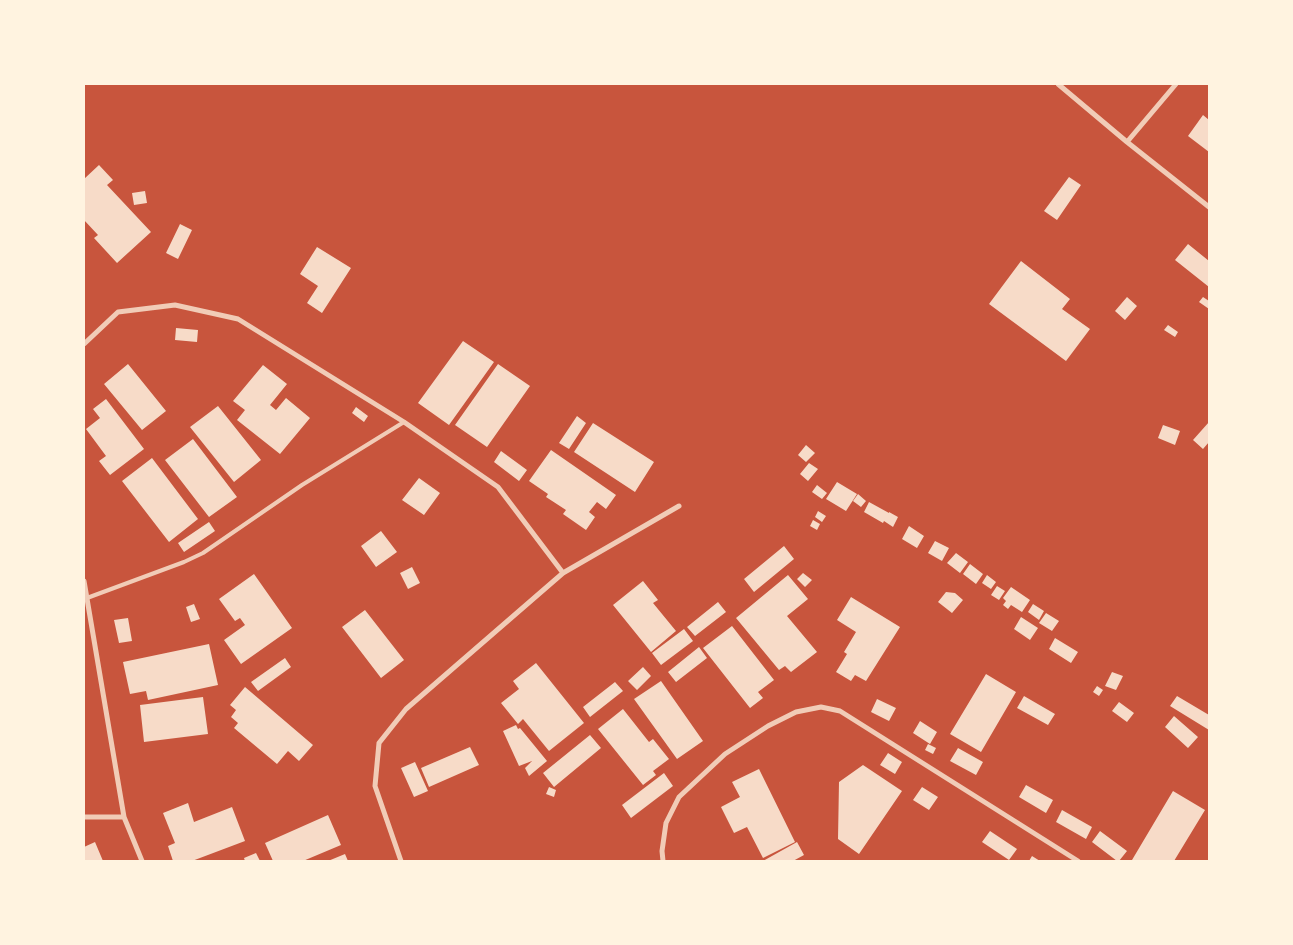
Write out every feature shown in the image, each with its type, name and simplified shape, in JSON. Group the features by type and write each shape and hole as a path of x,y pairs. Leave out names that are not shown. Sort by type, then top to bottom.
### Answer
{"street":[{"path":"1058,84 1209,207"},
{"path":"1127,142 1176,84"},
{"path":"84,344 118,312 175,305 238,319 404,422 498,487 563,573"},
{"path":"401,861 375,786 379,743 406,709 563,573 679,506"},
{"path":"84,581 124,817 142,861"},
{"path":"663,861 662,851 666,823 679,797 725,754 768,726 796,712 820,707 840,711 1078,861"},
{"path":"84,817 124,817"}],"lane":[{"path":"86,598 184,562 203,553 302,485 404,422"}],"building":[{"path":"1203,115 1209,120 1209,152 1188,136"},
{"path":"99,165 113,180 107,185 151,232 117,263 94,238 98,235 84,220 84,179"},
{"path":"1069,177 1081,185 1057,220 1044,211"},
{"path":"145,191 147,203 134,205 132,193"},
{"path":"180,224 192,230 178,259 166,253"},
{"path":"1188,244 1209,261 1209,287 1175,260"},
{"path":"317,247 351,268 322,313 307,303 318,286 300,274"},
{"path":"1021,261 1070,299 1062,309 1090,329 1066,361 989,304"},
{"path":"1127,297 1137,306 1125,320 1115,311"},
{"path":"1203,297 1209,301 1209,309 1199,302"},
{"path":"1168,325 1178,332 1175,337 1164,330"},
{"path":"176,328 198,330 197,342 175,340"},
{"path":"463,341 494,362 449,425 418,403"},
{"path":"128,364 166,411 142,430 104,384"},
{"path":"498,364 530,386 487,447 455,425"},
{"path":"263,365 287,384 270,405 276,410 286,398 310,418 280,454 237,420 245,410 233,401"},
{"path":"106,399 144,449 110,475 99,461 106,456 86,429 100,418 93,409"},
{"path":"218,406 261,460 234,482 190,427"},
{"path":"356,407 368,416 364,422 352,413"},
{"path":"577,416 586,423 569,449 559,443"},
{"path":"1209,422 1209,442 1203,449 1193,440"},
{"path":"593,423 654,462 635,492 574,452"},
{"path":"1163,425 1180,431 1175,445 1158,438"},
{"path":"193,439 237,497 209,517 165,460"},
{"path":"806,445 815,453 806,462 798,455"},
{"path":"551,450 616,495 606,509 597,502 589,512 595,517 586,530 563,514 566,510 546,497 548,494 529,481"},
{"path":"501,451 527,470 519,481 494,462"},
{"path":"152,458 198,519 169,542 122,481"},
{"path":"809,463 818,469 808,481 800,474"},
{"path":"419,478 440,493 424,515 402,500"},
{"path":"837,482 857,494 846,511 826,499"},
{"path":"817,485 827,493 822,499 812,492"},
{"path":"858,494 866,501 861,507 853,501"},
{"path":"869,502 898,517 893,527 864,512"},
{"path":"818,511 826,516 822,522 815,517"},
{"path":"813,520 820,524 817,530 810,526"},
{"path":"209,522 215,531 184,552 178,543"},
{"path":"909,526 924,536 917,548 902,539"},
{"path":"381,531 397,552 376,567 361,546"},
{"path":"935,541 949,548 942,561 928,553"},
{"path":"784,546 794,559 754,592 744,579"},
{"path":"956,553 968,562 960,573 947,563"},
{"path":"970,564 983,574 976,584 963,574"},
{"path":"412,567 420,583 408,589 400,573"},
{"path":"803,573 812,580 805,587 797,579"},
{"path":"254,574 292,628 241,664 224,640 245,625 240,618 235,621 219,599"},
{"path":"788,575 808,599 787,616 817,652 791,672 785,666 779,670 736,618"},
{"path":"987,575 996,582 991,589 982,583"},
{"path":"643,581 658,600 653,603 676,631 651,652 613,605"},
{"path":"997,586 1005,591 999,600 991,595"},
{"path":"1011,587 1030,600 1022,612 1011,605 1008,609 1003,605 1006,601 1003,598"},
{"path":"946,592 955,593 963,600 952,613 938,602"},
{"path":"851,597 900,627 866,681 855,675 851,681 836,672 847,654 844,652 856,632 837,620"},
{"path":"718,602 726,612 695,636 687,627"},
{"path":"194,604 200,619 191,622 186,607"},
{"path":"1033,604 1044,611 1039,620 1028,612"},
{"path":"365,610 404,660 381,678 342,627"},
{"path":"1046,613 1059,621 1052,631 1039,623"},
{"path":"1021,617 1038,628 1030,640 1014,629"},
{"path":"128,618 132,641 119,643 114,620"},
{"path":"732,626 774,680 758,692 763,698 750,708 703,648"},
{"path":"684,629 693,641 661,665 652,653"},
{"path":"1055,638 1078,652 1071,663 1049,649"},
{"path":"209,644 218,685 148,700 146,691 130,694 123,662"},
{"path":"699,647 707,658 676,682 668,672"},
{"path":"285,658 291,667 258,691 251,682"},
{"path":"536,663 584,723 549,751 523,719 518,724 501,703 519,689 513,681"},
{"path":"643,667 651,676 637,690 628,681"},
{"path":"1112,672 1123,676 1116,690 1105,686"},
{"path":"986,674 1016,692 981,752 950,734"},
{"path":"661,681 703,741 677,759 634,699"},
{"path":"615,682 623,691 590,717 583,707"},
{"path":"1097,686 1103,690 1099,696 1093,692"},
{"path":"245,687 313,745 299,761 288,751 277,764 234,728 238,723 231,717 236,710 230,705"},
{"path":"1024,696 1055,714 1048,725 1017,708"},
{"path":"1177,696 1209,715 1209,730 1170,706"},
{"path":"203,697 208,734 144,742 140,705"},
{"path":"877,699 896,708 889,721 871,712"},
{"path":"1119,702 1134,713 1127,722 1112,711"},
{"path":"623,709 649,742 653,739 669,759 653,771 656,775 643,785 598,729"},
{"path":"1174,716 1198,737 1188,748 1165,727"},
{"path":"920,721 937,732 930,744 913,733"},
{"path":"516,725 547,761 529,776 525,768 532,761 519,766 503,731"},
{"path":"590,735 601,748 554,787 543,773"},
{"path":"928,744 936,748 933,754 925,750"},
{"path":"470,747 479,765 429,787 421,768"},
{"path":"958,748 983,762 976,775 950,761"},
{"path":"888,753 902,762 895,774 880,765"},
{"path":"415,762 428,791 414,797 401,768"},
{"path":"863,765 902,791 859,854 838,839 839,782"},
{"path":"759,769 795,842 763,858 747,827 734,833 721,807 740,797 732,782"},
{"path":"664,773 673,786 631,818 622,805"},
{"path":"1026,785 1053,800 1046,813 1019,797"},
{"path":"549,787 556,790 554,797 546,794"},
{"path":"922,787 938,797 929,810 913,800"},
{"path":"1173,791 1205,810 1174,861 1132,860"},
{"path":"188,803 194,822 232,807 245,841 192,861 173,861 168,846 175,843 163,813"},
{"path":"1062,810 1092,827 1086,839 1056,822"},
{"path":"328,815 341,845 303,861 273,861 265,843"},
{"path":"990,831 1017,849 1009,860 982,842"},
{"path":"1100,831 1127,851 1119,861 1092,842"},
{"path":"95,842 103,861 84,861 84,847"},
{"path":"797,842 804,855 793,861 763,861"},
{"path":"256,853 260,861 245,861 244,858"},
{"path":"345,854 348,861 328,861"},
{"path":"1032,856 1040,861 1029,861"}]}
